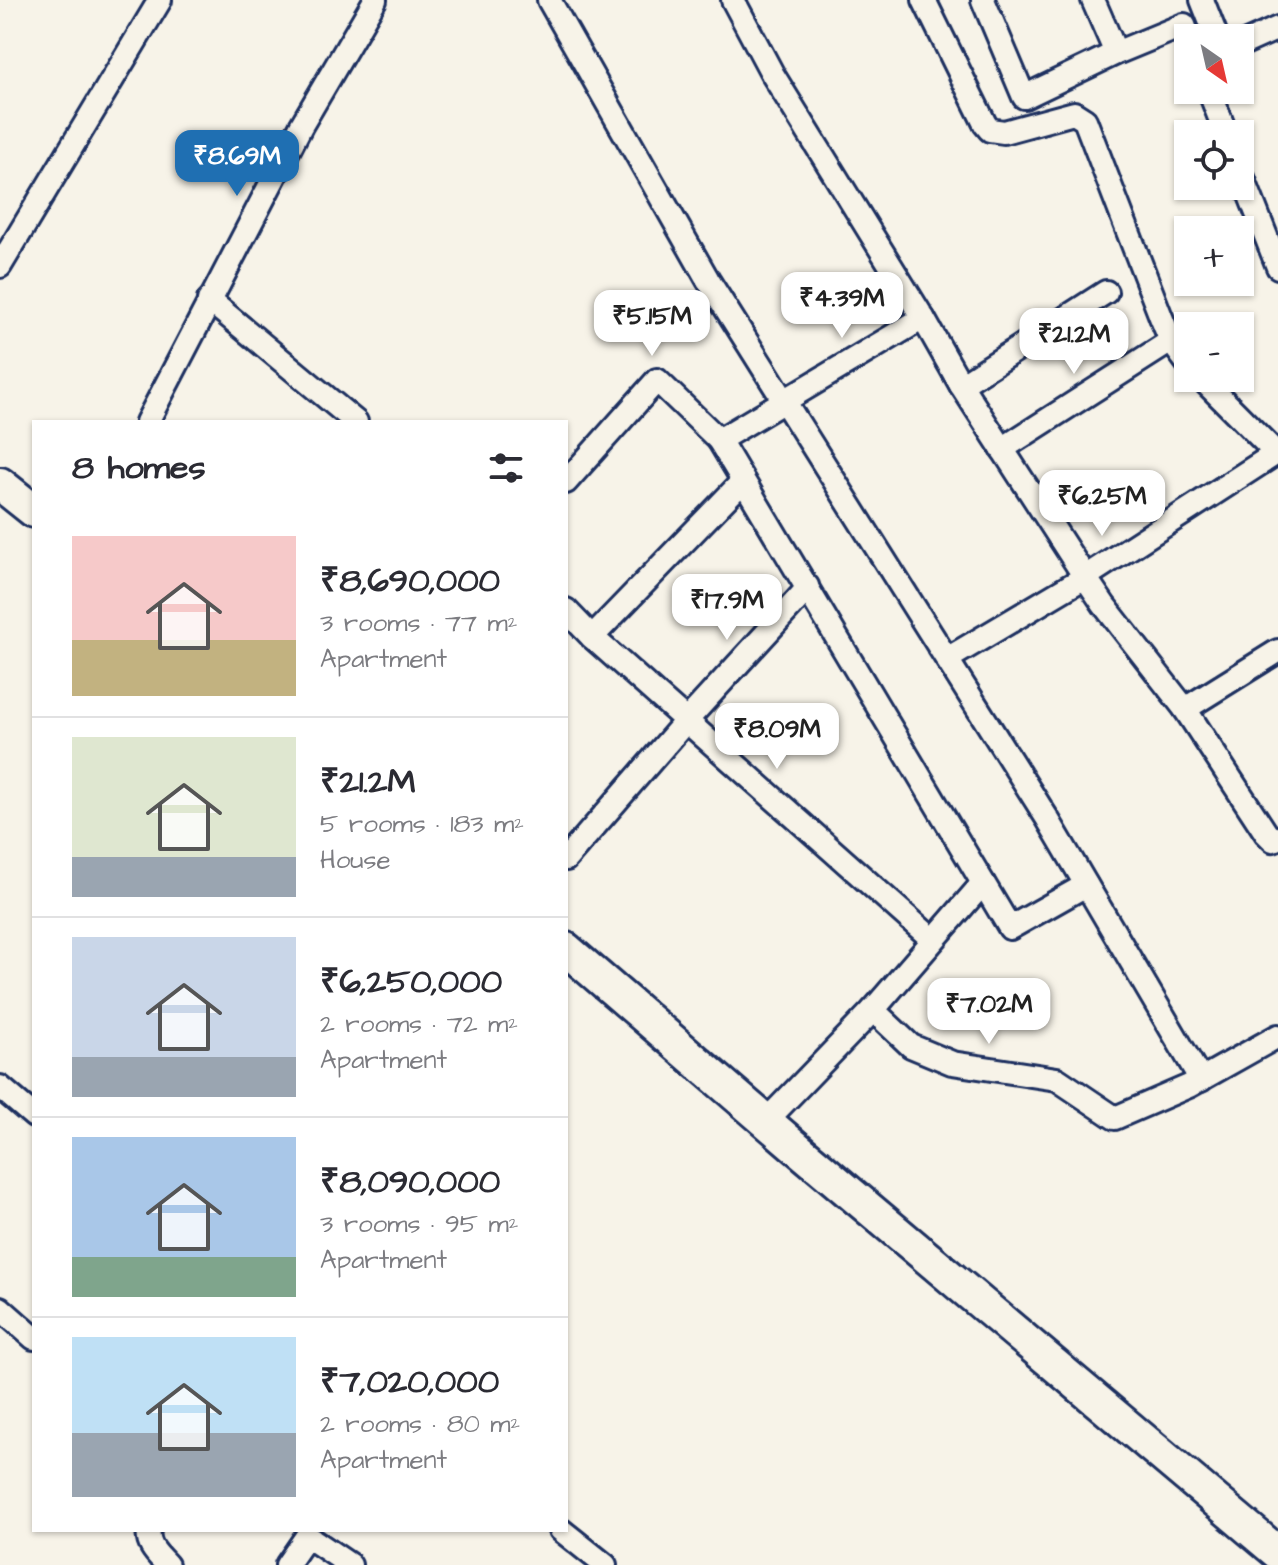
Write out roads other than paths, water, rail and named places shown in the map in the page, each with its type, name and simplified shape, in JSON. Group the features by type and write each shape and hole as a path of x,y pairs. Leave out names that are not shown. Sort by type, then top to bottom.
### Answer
{"street":[{"path":"0,266 160,0"},
{"path":"148,420 301,126 375,0"},
{"path":"549,0 708,280 947,659 1201,1080"},
{"path":"733,0 773,75 1002,449 1104,605 1185,709 1276,842"},
{"path":"924,0 990,130 1004,132 1074,113 1085,120 1174,345"},
{"path":"983,0 1024,97 1174,29"},
{"path":"1093,0 1116,53"},
{"path":"1202,0 1211,24"},
{"path":"1254,39 1278,28"},
{"path":"1252,200 1278,267"},
{"path":"961,385 1106,292"},
{"path":"209,300 354,420"},
{"path":"719,440 923,318"},
{"path":"1002,449 1171,341"},
{"path":"568,480 657,380 719,440 1010,928 1086,885"},
{"path":"947,659 1085,577 1277,452 1215,392"},
{"path":"592,637 743,481"},
{"path":"0,484 32,509"},
{"path":"568,857 807,586"},
{"path":"568,612 592,637 932,939"},
{"path":"1185,709 1278,651"},
{"path":"766,1121 873,1010 983,883"},
{"path":"568,951 1278,1553"},
{"path":"873,1010 911,1046 952,1063 1057,1079 1115,1118 1201,1080 1278,1036"},
{"path":"0,1087 32,1114"},
{"path":"0,1308 32,1336"},
{"path":"148,1532 147,1537 152,1547 167,1565"},
{"path":"564,1532 605,1565"},
{"path":"287,1565 310,1533 350,1565"}]}
